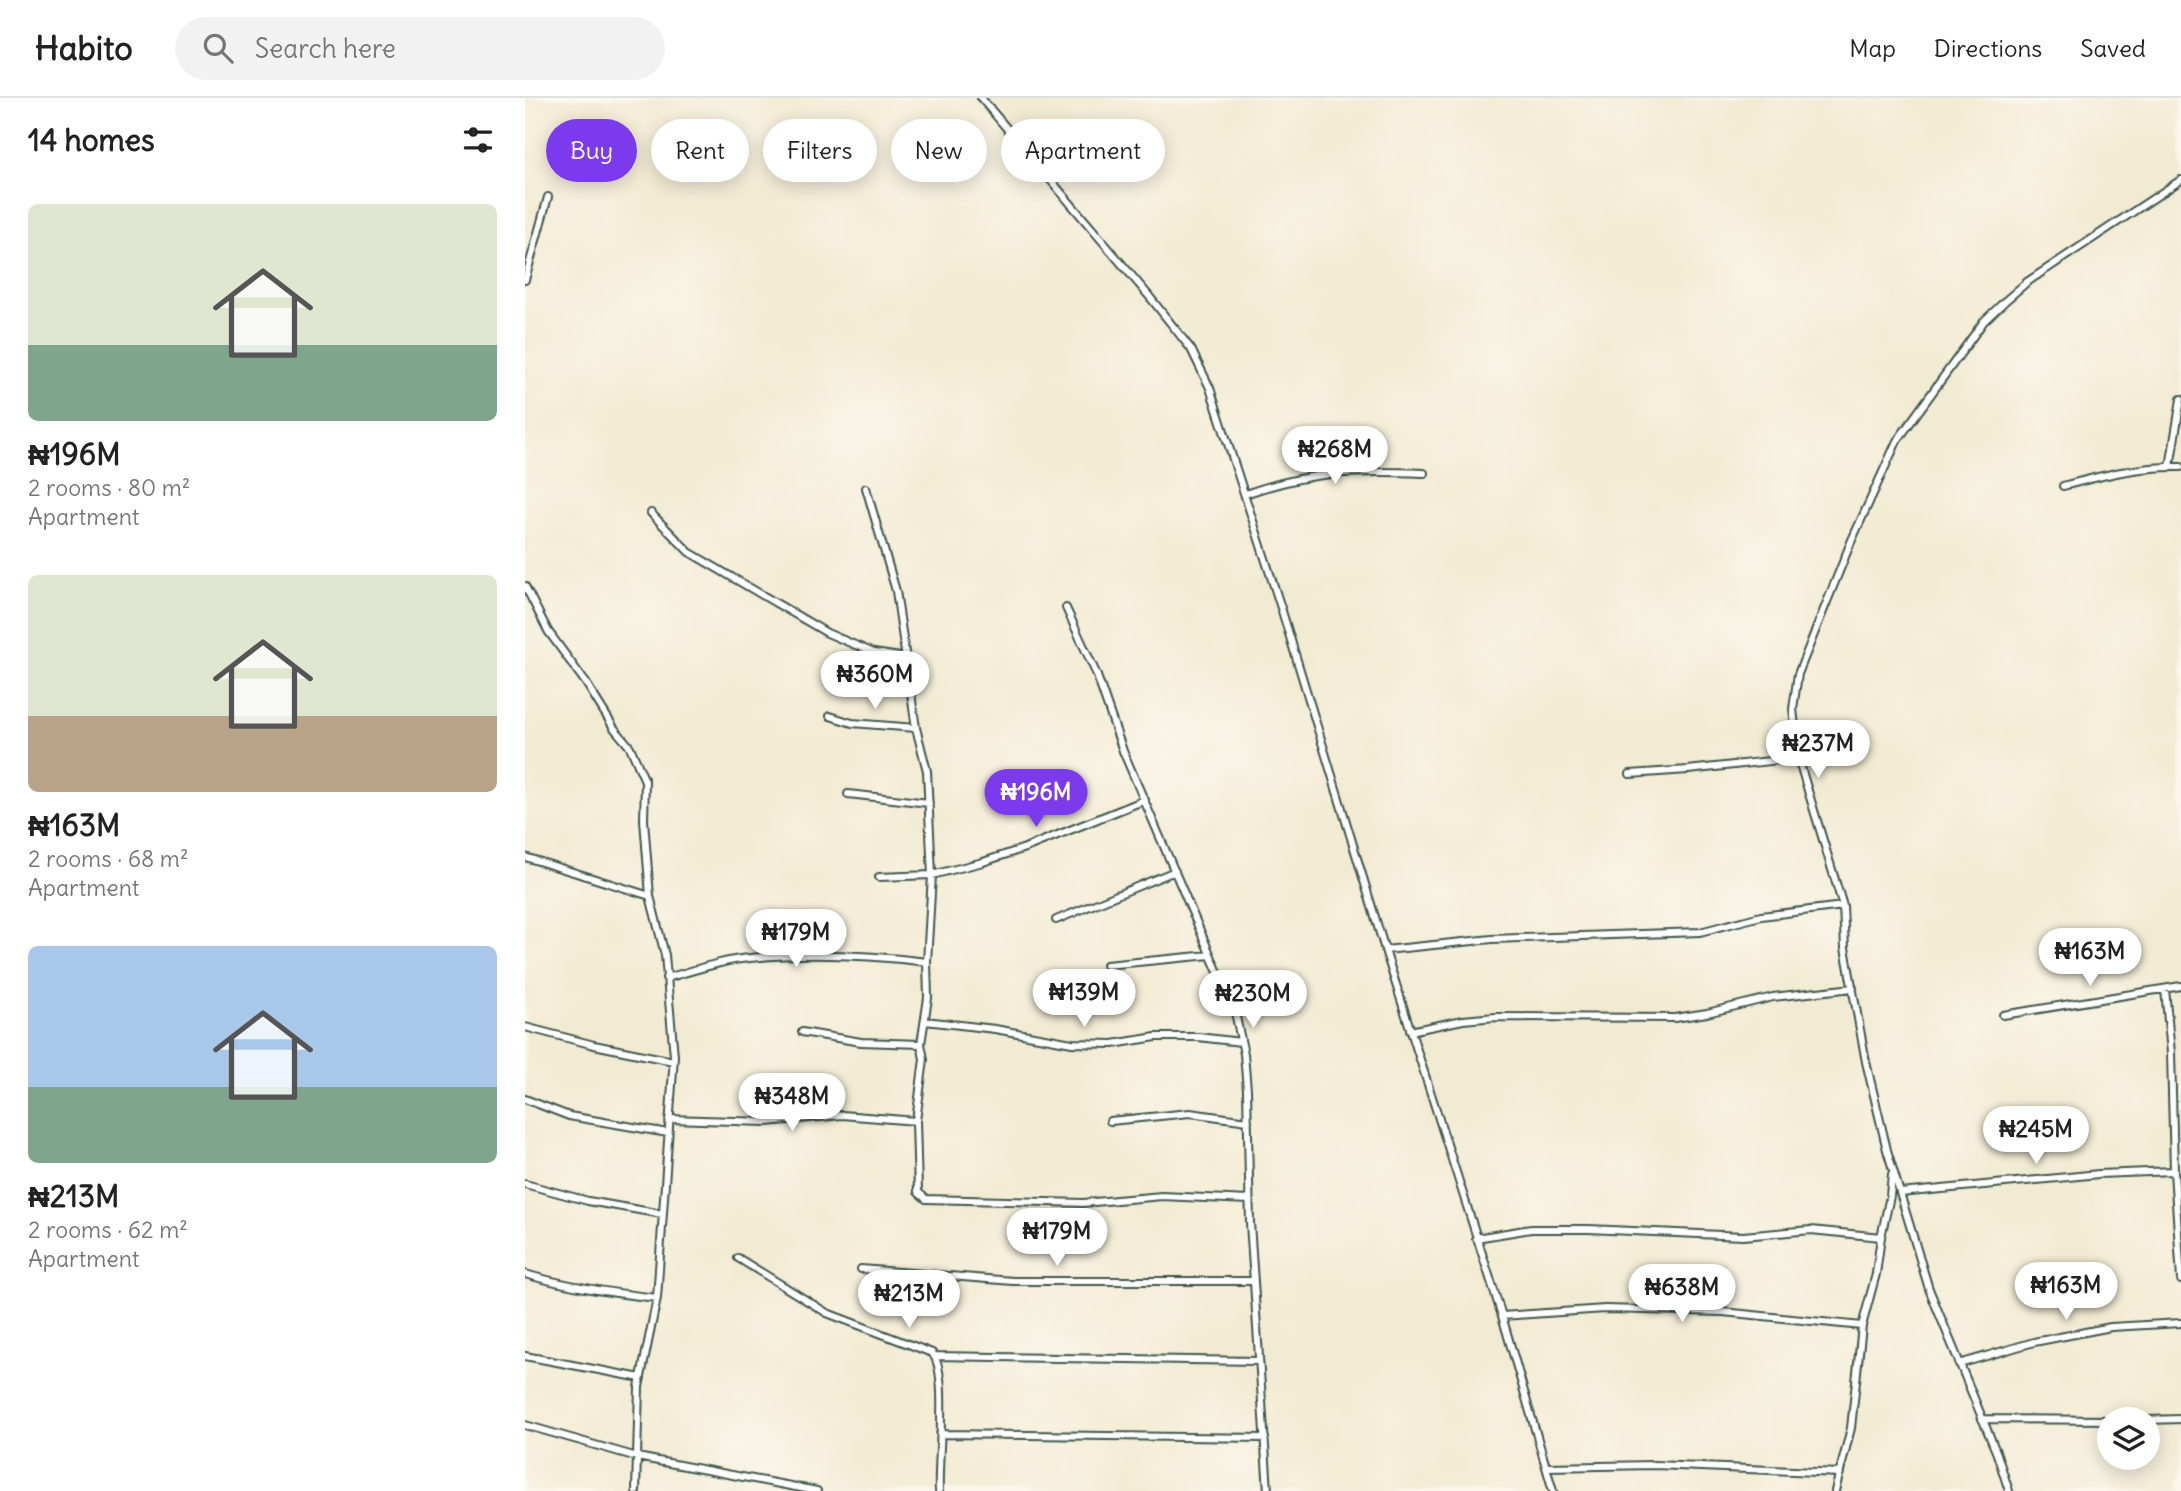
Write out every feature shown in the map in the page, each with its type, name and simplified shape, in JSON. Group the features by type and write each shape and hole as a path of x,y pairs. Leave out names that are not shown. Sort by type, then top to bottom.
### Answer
{"street":[{"path":"981,98 1191,349 1210,388 1282,611 1410,1031 1502,1316 1553,1491"},
{"path":"2009,1491 1997,1454 1929,1289 1892,1169 1866,1062 1845,947 1843,906 1799,761 1793,709 1798,674 1851,542 1897,441 1984,321 2027,282 2181,180"},
{"path":"525,280 548,197"},
{"path":"2170,467 2181,398"},
{"path":"2063,486 2121,471 2181,467"},
{"path":"1245,494 1277,483 1327,473 1424,473"},
{"path":"866,488 896,591 916,728 927,771 932,875 927,962 928,998 921,1044 924,1059 916,1121 918,1192 926,1199 1083,1203 1162,1196 1249,1200"},
{"path":"651,513 689,552 827,633 874,653 906,658"},
{"path":"525,586 548,631 630,747 645,781 644,820 650,896 665,955 673,1061 657,1298 641,1377 636,1491"},
{"path":"1066,608 1096,673 1123,751 1235,1012 1247,1090 1249,1200 1268,1491"},
{"path":"830,716 852,723 916,728"},
{"path":"1630,774 1779,760 1799,761"},
{"path":"848,794 929,803"},
{"path":"879,877 932,875 983,862 1145,800"},
{"path":"525,857 650,896"},
{"path":"1056,920 1175,871"},
{"path":"1385,950 1492,939 1700,932 1761,916 1843,906"},
{"path":"666,978 747,958 816,954 927,962"},
{"path":"1106,965 1210,955"},
{"path":"2003,1015 2181,986"},
{"path":"1410,1031 1463,1020 1496,1017 1675,1018 1773,997 1853,988"},
{"path":"2165,989 2171,1053 2174,1171 2181,1280"},
{"path":"925,1021 995,1029 1072,1043 1113,1044 1156,1037 1241,1042"},
{"path":"525,1027 673,1061"},
{"path":"803,1032 861,1041 921,1044"},
{"path":"2171,1053 2181,1052"},
{"path":"525,1100 569,1116 668,1133"},
{"path":"1110,1121 1190,1113 1248,1121"},
{"path":"669,1119 767,1122 842,1115 916,1121"},
{"path":"1835,1491 1851,1428 1862,1326 1876,1275 1892,1169"},
{"path":"1900,1193 2073,1176 2174,1171"},
{"path":"525,1184 589,1201 662,1214"},
{"path":"1476,1238 1544,1229 1600,1229 1744,1237 1811,1230 1881,1237"},
{"path":"738,1258 827,1313 934,1356 1259,1361"},
{"path":"861,1269 1013,1281 1254,1281"},
{"path":"525,1275 608,1293 657,1298"},
{"path":"1502,1316 1605,1309 1723,1312 1862,1326"},
{"path":"1959,1364 2034,1342 2111,1327 2181,1323"},
{"path":"525,1356 641,1377"},
{"path":"934,1356 940,1370 939,1491"},
{"path":"1982,1419 2097,1420"},
{"path":"2160,1420 2181,1419"},
{"path":"525,1425 637,1457 817,1491"},
{"path":"940,1434 1265,1438"},
{"path":"1546,1467 1655,1465 1839,1473"}]}
